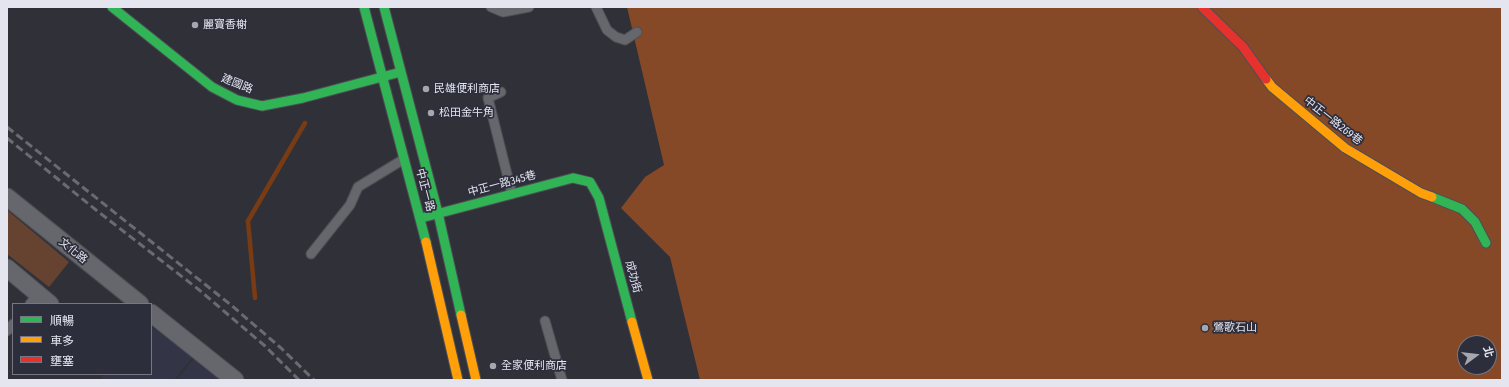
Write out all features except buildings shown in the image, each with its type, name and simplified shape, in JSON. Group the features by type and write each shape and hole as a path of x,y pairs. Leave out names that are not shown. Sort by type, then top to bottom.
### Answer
{"street":[{"name":"建國路","path":"112,7 212,87 237,100 262,106 303,98 401,72"},
{"name":"中正一路","path":"364,7 420,218 458,380"},
{"name":"中正一路","path":"384,7 438,213 476,380"},
{"name":"中正一路269巷","path":"1202,7 1243,47 1272,87 1345,148 1420,192 1462,209 1475,222 1486,243"},
{"name":"中正一路345巷","path":"420,218 573,178 590,182"},
{"name":"成功街","path":"590,182 599,198 648,380"},
{"name":"文化路","path":"7,197 139,303"},
{"path":"7,268 39,301"},
{"path":"152,314 234,380"}],"lane":[{"path":"491,7 503,12 529,7"},
{"path":"596,7 607,30 616,37 625,40 637,32"},
{"path":"500,92 488,98 512,194"},
{"path":"311,254 350,205 358,187 404,159"},
{"path":"545,321 562,380"}],"shaded area":[{"path":"627,7 1502,7 1502,380 700,380 670,257 621,208 645,177 664,165"},
{"path":"7,210 69,262 49,287 7,254"},
{"path":"152,328 195,354 174,380 99,380 103,375 152,375"},
{"path":"197,355 225,380 177,380"}],"waterway":[{"path":"255,298 248,221 305,123"}],"railway":[{"path":"7,127 231,305 281,348 314,380"},
{"path":"7,138 96,210 198,289 265,346 299,380"}],"traffic: fast":[{"path":"112,7 212,87 237,100 262,106 303,98 397,73"},
{"path":"364,7 426,242"},
{"path":"384,7 438,213 461,315"},
{"path":"425,217 573,178 590,182 599,198 632,322"},
{"path":"1432,197 1462,209 1475,222 1486,243"}],"traffic: slow":[{"path":"1266,79 1272,87 1345,148 1421,193 1432,197"},
{"path":"426,242 458,380"},
{"path":"461,315 476,380"},
{"path":"632,322 648,380"}],"traffic: jam":[{"path":"1202,7 1243,47 1266,79"}],"place":[{"name":"麗寶香榭","path":"195,25"},
{"name":"民雄便利商店","path":"426,89"},
{"name":"松田金牛角","path":"431,113"},
{"name":"鶯歌石山","path":"1205,328"},
{"name":"全家便利商店","path":"493,366"}]}
